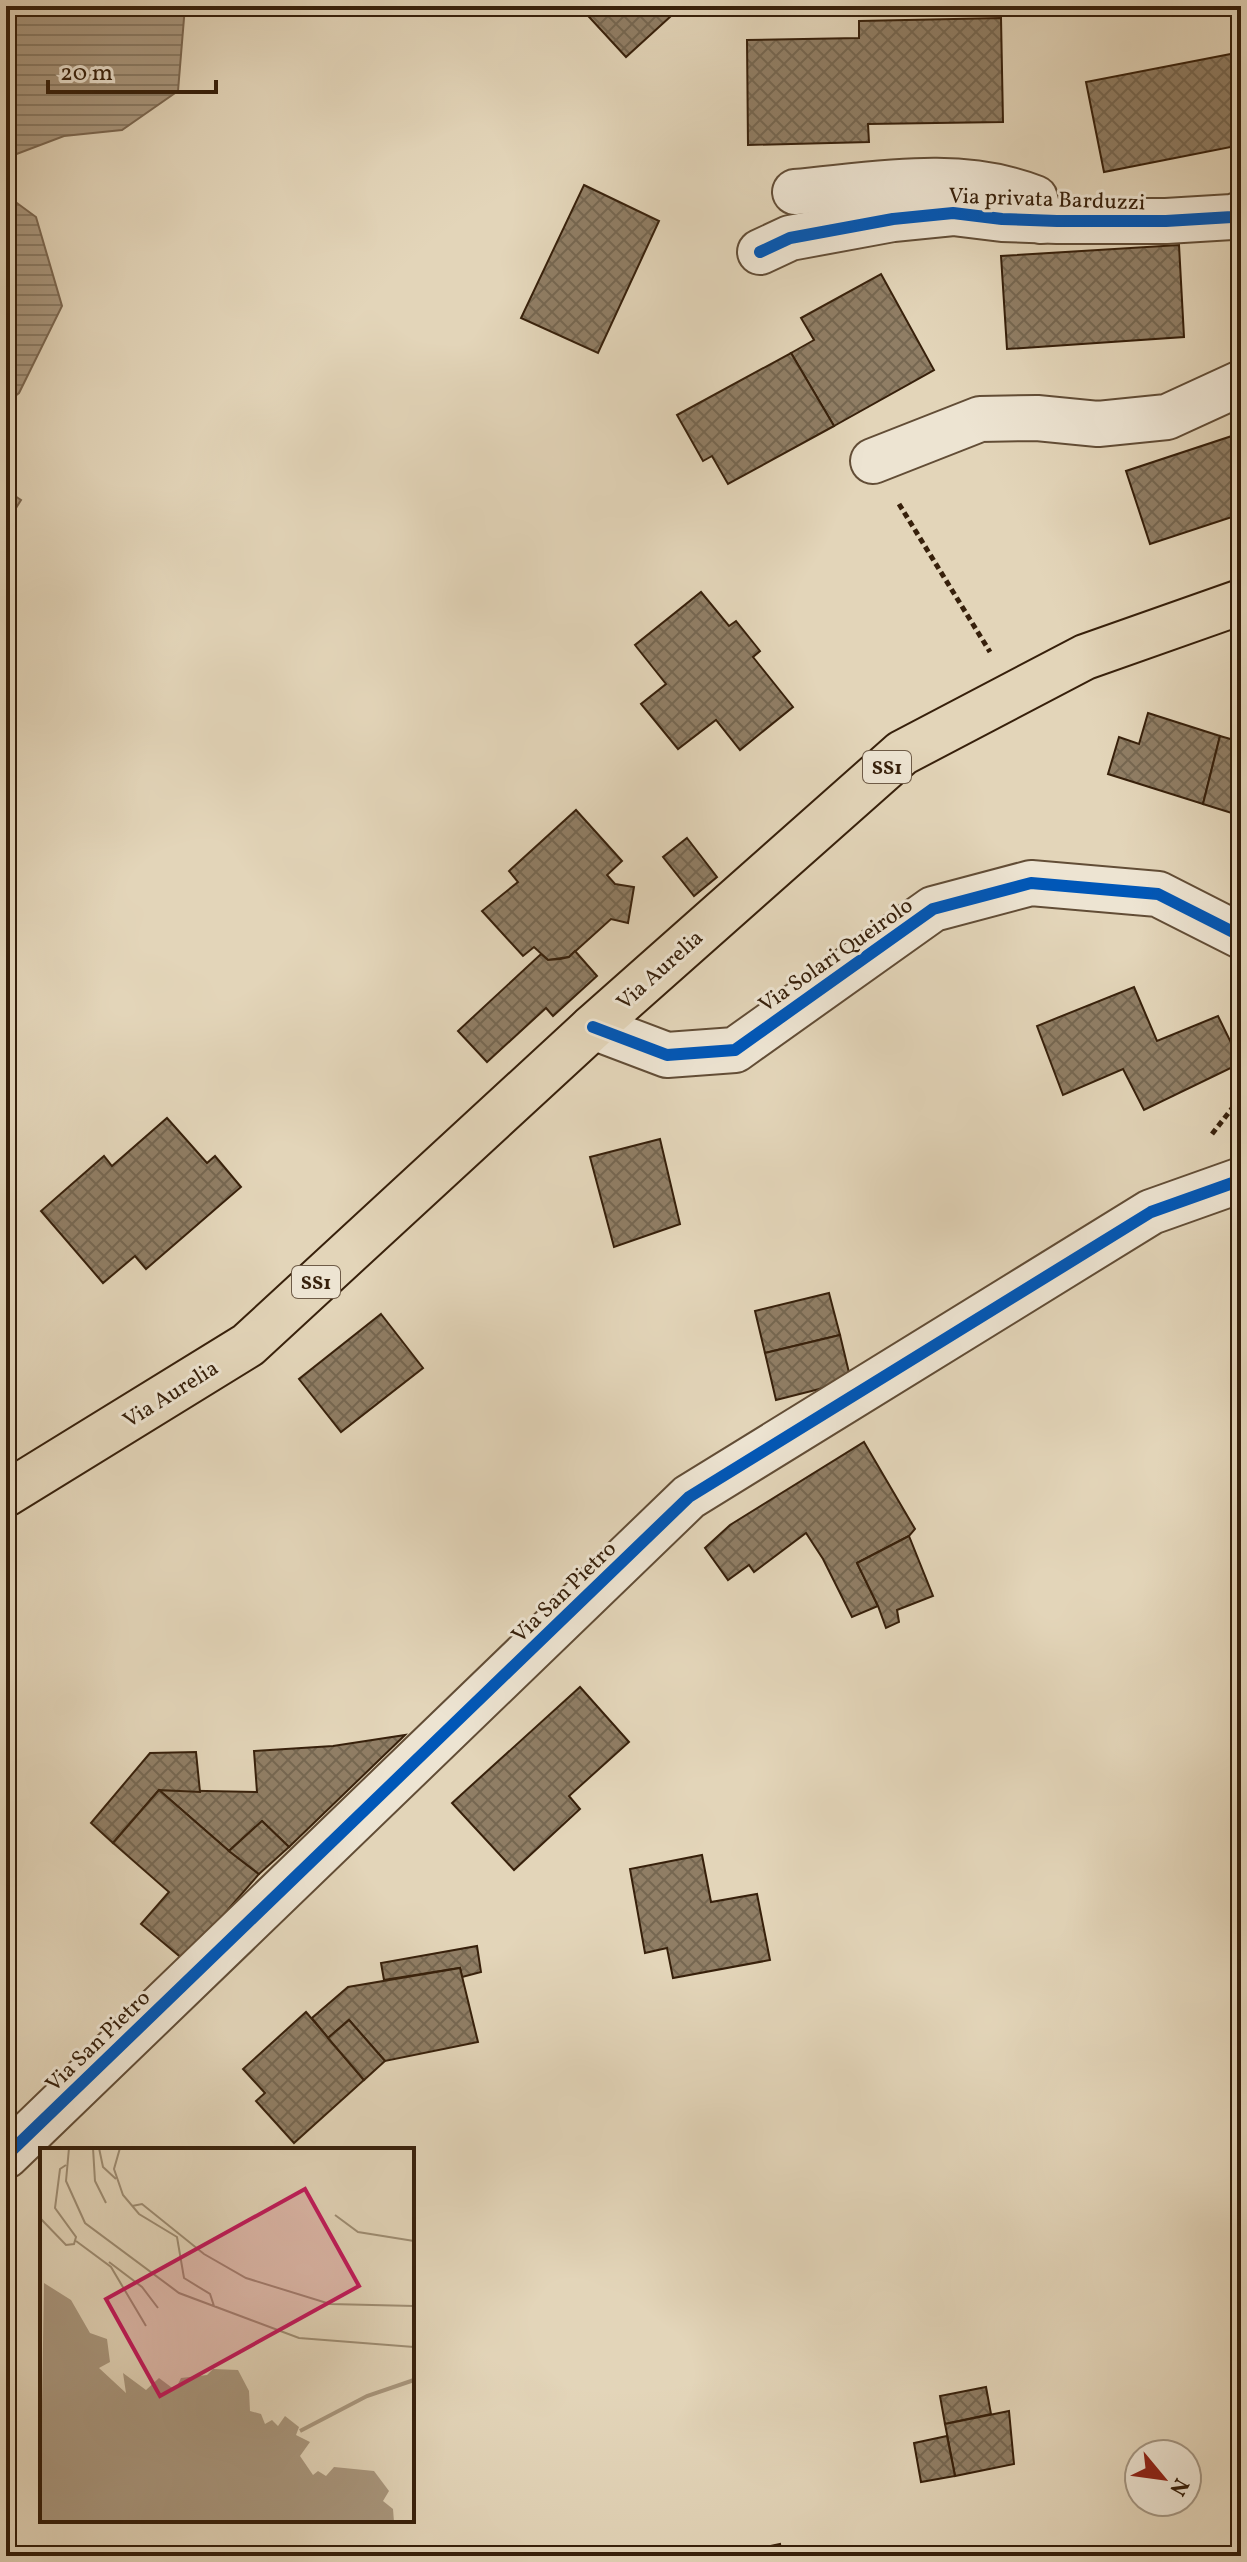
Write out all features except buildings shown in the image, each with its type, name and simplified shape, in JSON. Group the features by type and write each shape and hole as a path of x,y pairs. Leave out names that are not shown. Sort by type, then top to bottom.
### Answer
{"main road":[{"name":"Via Aurelia","path":"6,1494 248,1345 593,1027 902,753 1085,657 1241,602"}],"street":[{"path":"795,192 953,181 1010,188 1035,198 1041,221"},
{"name":"Via privata Barduzzi","path":"760,252 790,238 893,219 953,213 1041,221 1166,221 1241,214"},
{"path":"873,461 980,419 1037,418 1098,424 1167,417 1241,383"},
{"name":"Via Solari Queirolo","path":"593,1027 667,1055 735,1050 933,909 1031,883 1158,894 1241,936"},
{"name":"Via San Pietro","path":"6,2156 689,1497 1151,1212 1241,1180"}],"path":[{"path":"873,461 1016,693"}],"shaded area":[{"path":"6,6 185,6 178,91 122,130 64,136 6,158"},
{"path":"6,195 36,217 62,306 19,393 6,403"},
{"path":"6,490 21,500 6,524"}],"cycle path":[{"path":"760,252 790,238 893,219 953,213 1057,221 1166,221 1241,214"},
{"path":"593,1027 667,1055 735,1050 933,909 1031,883 1158,894 1241,936"},
{"path":"6,2156 689,1497 1151,1212 1241,1180"}]}
